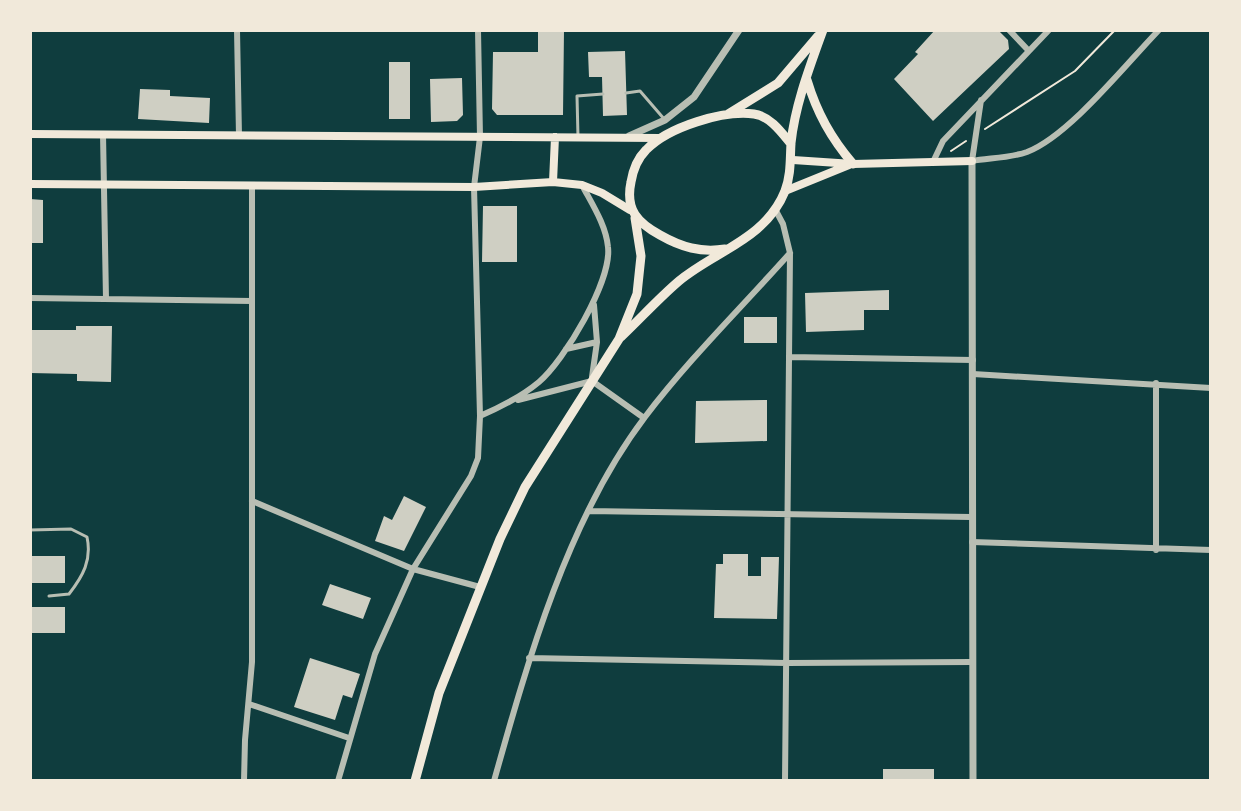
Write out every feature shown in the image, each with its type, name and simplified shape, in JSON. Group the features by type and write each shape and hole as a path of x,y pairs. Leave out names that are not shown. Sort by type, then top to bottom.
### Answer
{"highway":[{"path":"619,339 679,281 749,238 775,209 785,191 793,160 791,144 806,76 823,30"},
{"path":"725,116 778,83 823,30"},
{"path":"806,76 814,105 832,139 853,164"},
{"path":"415,781 439,693 480,587 525,487 619,339 637,294 641,256 629,189 634,168 644,151 660,138 694,122 756,114 776,126 791,144"},
{"path":"633,214 670,241 693,249 711,251 732,248"}],"main road":[{"path":"30,134 660,138"},
{"path":"553,182 555,137"},
{"path":"793,160 853,164 972,161"},
{"path":"785,191 811,178 853,164"},
{"path":"30,184 474,187 553,182 582,185 602,193 633,214"}],"street":[{"path":"237,30 239,136"},
{"path":"338,781 375,654 413,569 471,476 478,458 480,416 474,187 480,137 478,30"},
{"path":"626,137 665,120 694,97 739,30"},
{"path":"1009,30 1028,50"},
{"path":"933,162 943,141 1049,30"},
{"path":"972,161 1025,153 1044,144 1064,129 1159,30"},
{"path":"973,781 972,161 981,100"},
{"path":"103,134 106,299"},
{"path":"244,781 252,662 252,185"},
{"path":"513,401 540,381 565,350 594,304 608,262 608,245 599,216 582,185"},
{"path":"775,209 783,224 790,253 785,781"},
{"path":"494,781 529,658 589,511 644,418 790,253"},
{"path":"30,298 252,301"},
{"path":"592,381 597,342 594,304"},
{"path":"565,350 597,342"},
{"path":"789,357 973,360"},
{"path":"973,374 1211,388"},
{"path":"480,416 513,401 592,381 644,418"},
{"path":"1156,383 1156,550"},
{"path":"252,501 413,569 480,587"},
{"path":"589,511 971,517"},
{"path":"972,542 1211,550"},
{"path":"529,658 786,663 972,662"},
{"path":"249,704 349,738"}],"lane":[{"path":"626,93 640,91 665,120"},
{"path":"578,137 577,96 603,94"},
{"path":"30,530 71,529 87,537 90,552 81,578 69,594 49,596"}],"path":[{"path":"933,162 1075,71 1115,30"}],"building":[{"path":"538,30 564,30 563,115 497,115 492,109 493,52 538,52"},
{"path":"935,30 998,30 1008,40 1009,49 933,121 894,79"},
{"path":"625,51 627,115 603,116 602,77 589,77 588,52"},
{"path":"389,62 410,62 410,119 389,119"},
{"path":"462,78 463,115 457,121 431,122 430,79"},
{"path":"140,89 170,90 170,96 210,98 209,123 138,119"},
{"path":"30,199 43,200 43,243 30,243"},
{"path":"483,206 517,206 517,262 482,262"},
{"path":"889,290 889,310 864,310 864,330 806,332 805,293"},
{"path":"744,317 777,317 777,343 744,343"},
{"path":"76,326 112,326 111,382 77,381 77,374 30,373 30,330 76,330"},
{"path":"767,400 767,441 695,443 696,401"},
{"path":"404,496 426,507 404,551 375,541 384,516 392,520"},
{"path":"723,554 748,554 748,576 761,576 761,557 779,557 777,619 714,618 716,564 723,564"},
{"path":"30,556 65,556 65,583 30,583"},
{"path":"330,584 371,598 363,619 322,605"},
{"path":"30,607 65,607 65,633 30,633"},
{"path":"310,658 360,674 352,698 343,695 335,720 294,707"},
{"path":"883,769 934,769 934,781 883,781"}]}
